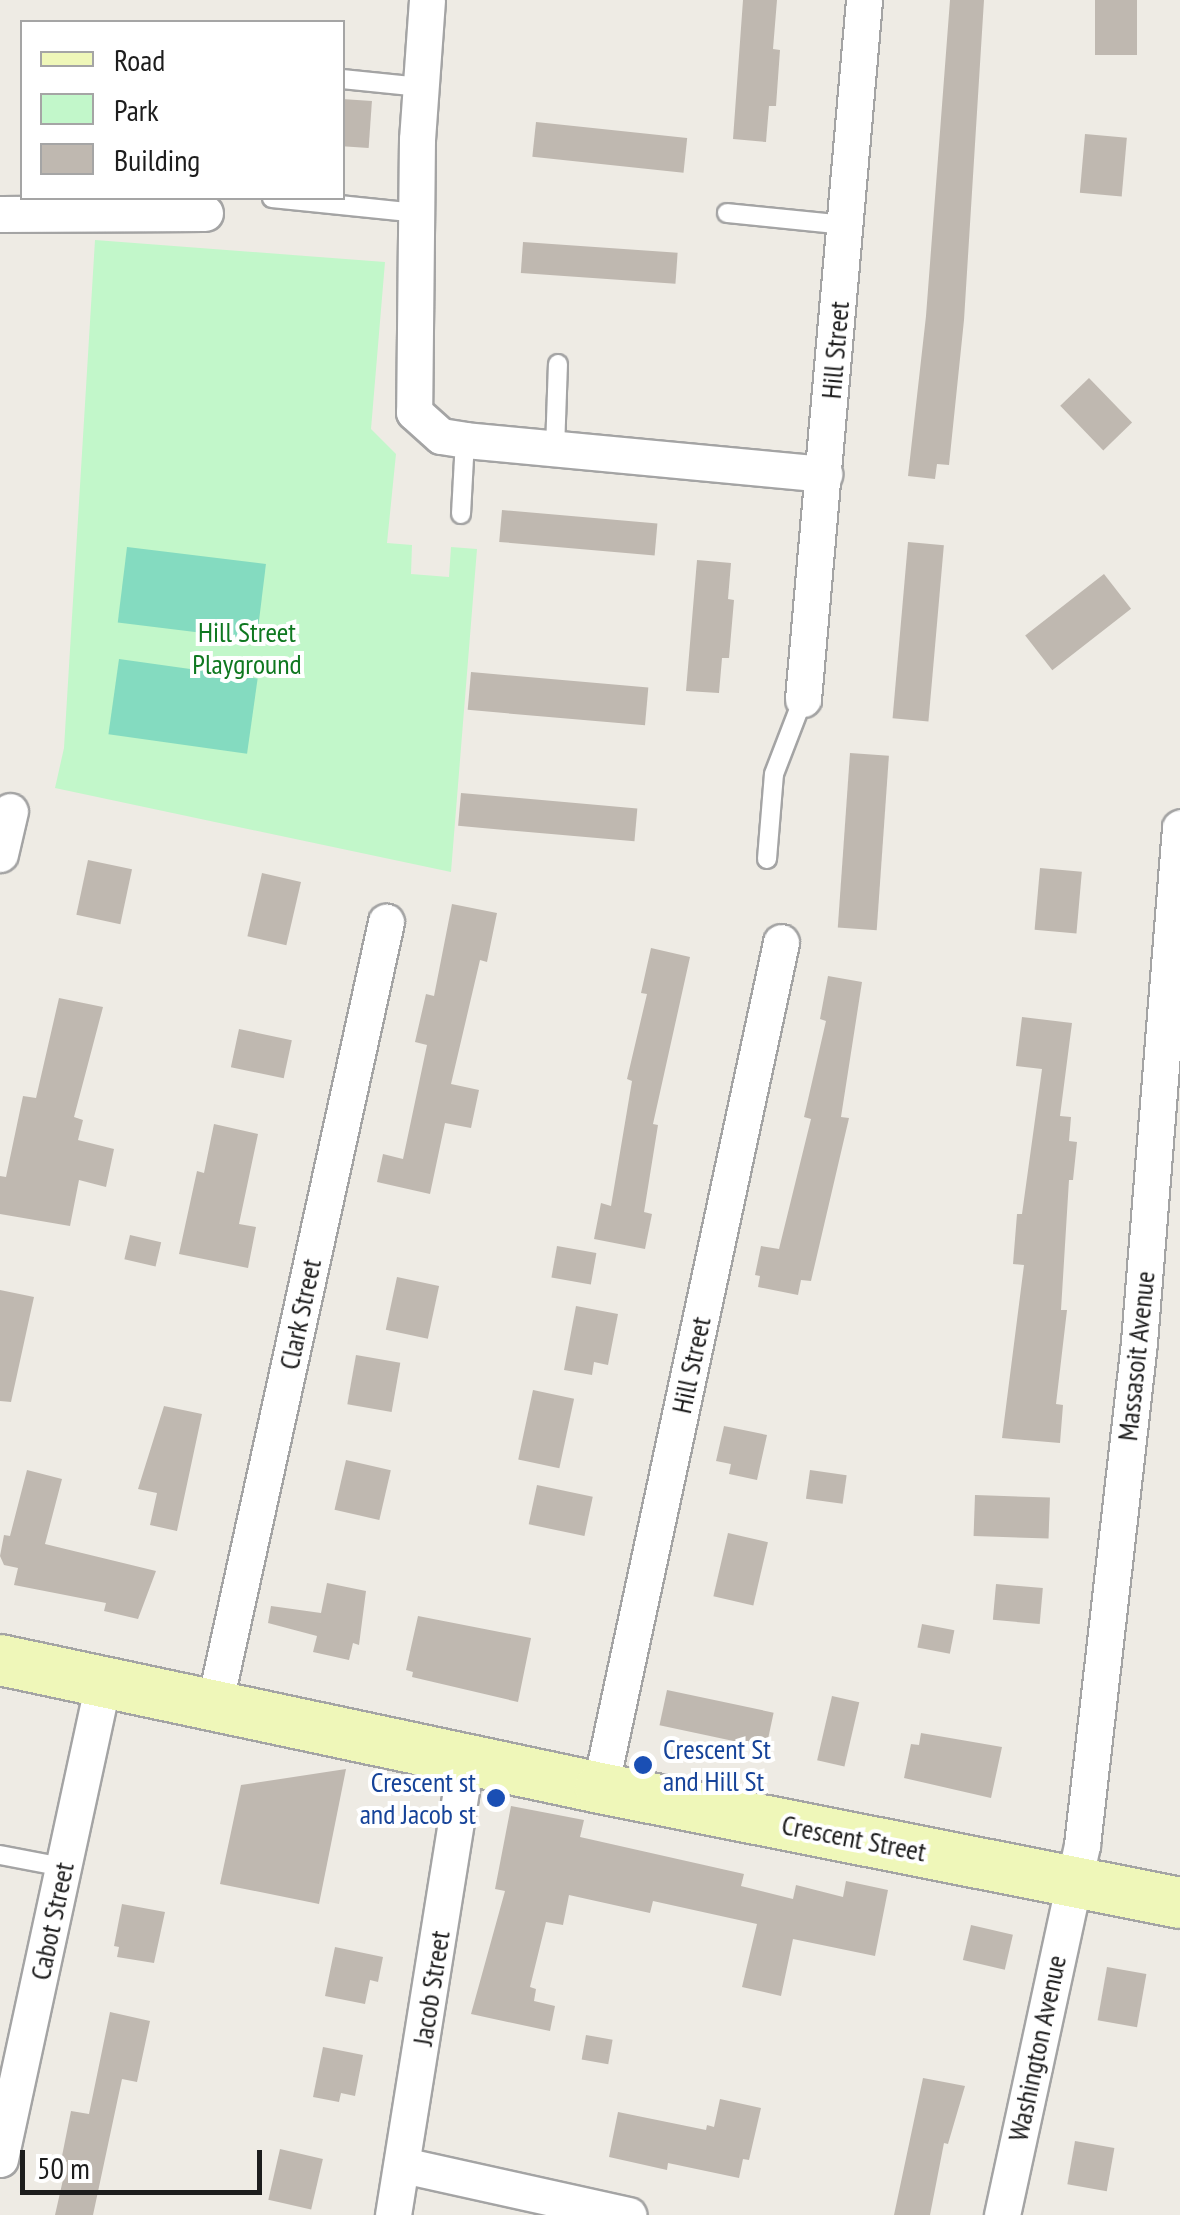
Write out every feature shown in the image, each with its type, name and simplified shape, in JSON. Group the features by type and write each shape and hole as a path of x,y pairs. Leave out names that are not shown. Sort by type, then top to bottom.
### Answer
{"main road":[{"name":"Crescent Street","path":"0,1660 600,1788 1180,1903"}],"street":[{"path":"427,0 416,213 414,412 442,436 465,440 824,474"},
{"name":"Hill Street","path":"803,699 864,0"},
{"path":"0,214 204,213"},
{"path":"0,854 10,811"},
{"name":"Massasoit Avenue","path":"1073,1882 1082,1845 1139,1342 1180,828"},
{"name":"Clark Street","path":"214,1706 386,922"},
{"name":"Hill Street","path":"600,1788 782,942"},
{"name":"Cabot Street","path":"0,2159 103,1682"},
{"name":"Jacob Street","path":"393,2215 466,1760"},
{"name":"Washington Avenue","path":"1002,2215 1073,1882"},
{"path":"403,2165 629,2215"}],"lane":[{"path":"345,79 421,87"},
{"path":"291,200 416,213"},
{"path":"727,214 846,225"},
{"path":"555,449 558,364"},
{"path":"460,514 465,440"},
{"path":"766,859 774,774 803,699"},
{"path":"0,1855 63,1867"}],"green space":[{"name":"Hill Street Playground","path":"95,240 385,262 371,429 396,454 387,543 412,545 411,574 449,577 451,547 477,549 451,872 55,788 64,748"},
{"path":"127,547 266,564 257,639 118,622"},
{"path":"119,659 258,678 247,754 108,734"}],"building":[{"path":"743,0 777,0 773,49 780,50 776,106 769,106 766,142 733,139"},
{"path":"950,0 984,0 964,320 949,465 937,464 935,479 908,476 926,316"},
{"path":"1095,0 1137,0 1137,55 1095,55"},
{"path":"345,99 372,101 369,148 345,146"},
{"path":"536,122 687,138 684,173 532,157"},
{"path":"1085,134 1127,138 1122,196 1080,193"},
{"path":"523,242 678,253 675,284 521,273"},
{"path":"1089,378 1132,423 1103,450 1060,406"},
{"path":"502,510 657,524 655,555 499,542"},
{"path":"908,542 944,545 928,721 893,718"},
{"path":"697,560 731,563 728,599 734,600 729,658 722,658 719,693 686,691"},
{"path":"1104,574 1131,609 1052,670 1025,636"},
{"path":"471,672 648,688 645,725 468,710"},
{"path":"850,753 889,756 877,930 838,928"},
{"path":"461,793 637,808 634,841 458,826"},
{"path":"88,860 132,869 120,924 76,915"},
{"path":"1040,868 1082,872 1076,933 1035,930"},
{"path":"262,873 301,882 286,945 247,936"},
{"path":"452,904 497,913 487,962 480,960 451,1084 479,1090 471,1128 445,1123 430,1194 377,1182 383,1154 403,1159 427,1045 415,1042 426,994 434,996"},
{"path":"651,948 690,957 653,1124 658,1125 644,1212 652,1214 645,1249 594,1239 601,1203 611,1206 632,1081 627,1079 647,994 641,993"},
{"path":"828,976 862,982 841,1117 849,1118 811,1281 801,1280 798,1295 758,1287 760,1276 755,1275 761,1246 779,1249 811,1119 804,1117 826,1021 820,1019"},
{"path":"59,998 103,1007 74,1117 83,1120 78,1140 114,1149 106,1187 79,1180 70,1226 0,1214 0,1176 6,1177 23,1096 36,1098"},
{"path":"1022,1017 1072,1023 1060,1116 1071,1117 1069,1141 1077,1142 1073,1180 1069,1180 1061,1310 1067,1310 1056,1404 1063,1405 1060,1443 1002,1438 1024,1265 1013,1264 1017,1214 1022,1214 1042,1069 1016,1066"},
{"path":"239,1029 292,1040 284,1078 231,1067"},
{"path":"214,1124 258,1134 239,1224 256,1227 248,1268 179,1254 197,1171 204,1173"},
{"path":"130,1235 161,1242 156,1267 124,1259"},
{"path":"557,1246 596,1253 591,1284 551,1278"},
{"path":"397,1277 439,1286 428,1339 386,1330"},
{"path":"0,1290 34,1297 11,1402 0,1401"},
{"path":"576,1306 618,1314 608,1365 594,1362 592,1375 564,1370"},
{"path":"356,1355 400,1363 392,1412 347,1404"},
{"path":"533,1390 574,1399 559,1468 518,1459"},
{"path":"164,1406 202,1414 177,1531 150,1525 157,1493 138,1489"},
{"path":"724,1426 767,1435 757,1480 729,1474 731,1464 716,1461"},
{"path":"346,1460 391,1470 379,1520 335,1510"},
{"path":"27,1470 62,1479 45,1544 156,1571 138,1619 104,1611 106,1603 14,1585 18,1568 4,1565 0,1556 4,1535 10,1536"},
{"path":"810,1470 847,1475 843,1504 806,1499"},
{"path":"537,1485 593,1497 584,1536 529,1524"},
{"path":"975,1495 1050,1498 1049,1539 974,1536"},
{"path":"728,1533 768,1542 753,1606 713,1596"},
{"path":"327,1583 366,1591 359,1645 353,1643 349,1660 313,1652 317,1636 268,1623 271,1606 321,1613"},
{"path":"996,1584 1043,1588 1040,1624 993,1620"},
{"path":"418,1616 531,1638 518,1702 412,1677 413,1672 406,1670"},
{"path":"922,1624 954,1630 950,1654 917,1648"},
{"path":"667,1690 774,1713 766,1748 660,1725"},
{"path":"832,1696 859,1702 844,1767 817,1760"},
{"path":"921,1733 1002,1747 991,1798 904,1778 911,1744 919,1745"},
{"path":"346,1769 319,1904 220,1884 241,1785"},
{"path":"511,1806 584,1820 580,1837 744,1874 741,1886 793,1899 796,1885 843,1897 846,1881 888,1890 875,1956 793,1939 781,1996 742,1987 757,1924 653,1901 650,1913 569,1895 563,1925 546,1922 530,1987 536,1989 534,2001 555,2006 550,2031 471,2014 505,1891 495,1889"},
{"path":"122,1904 165,1912 154,1963 117,1957 119,1947 114,1946"},
{"path":"971,1925 1013,1935 1005,1970 963,1960"},
{"path":"335,1947 383,1957 378,1982 370,1980 365,2004 325,1996"},
{"path":"1107,1967 1146,1974 1137,2027 1098,2020"},
{"path":"110,2012 150,2021 137,2082 122,2079 93,2215 55,2215 67,2162 61,2161 71,2111 89,2114"},
{"path":"586,2035 613,2040 608,2064 582,2060"},
{"path":"323,2047 363,2055 355,2096 341,2093 339,2102 313,2097"},
{"path":"923,2078 965,2086 948,2144 944,2143 930,2215 894,2215"},
{"path":"720,2099 761,2108 749,2160 743,2159 739,2178 668,2163 667,2170 609,2157 618,2112 706,2130 707,2125 714,2127"},
{"path":"1075,2141 1114,2148 1107,2191 1067,2184"},
{"path":"280,2149 323,2159 311,2210 268,2200"}],"place":[{"name":"Crescent St and Hill St","path":"643,1765"},
{"name":"Crescent st and Jacob st","path":"496,1798"}]}
